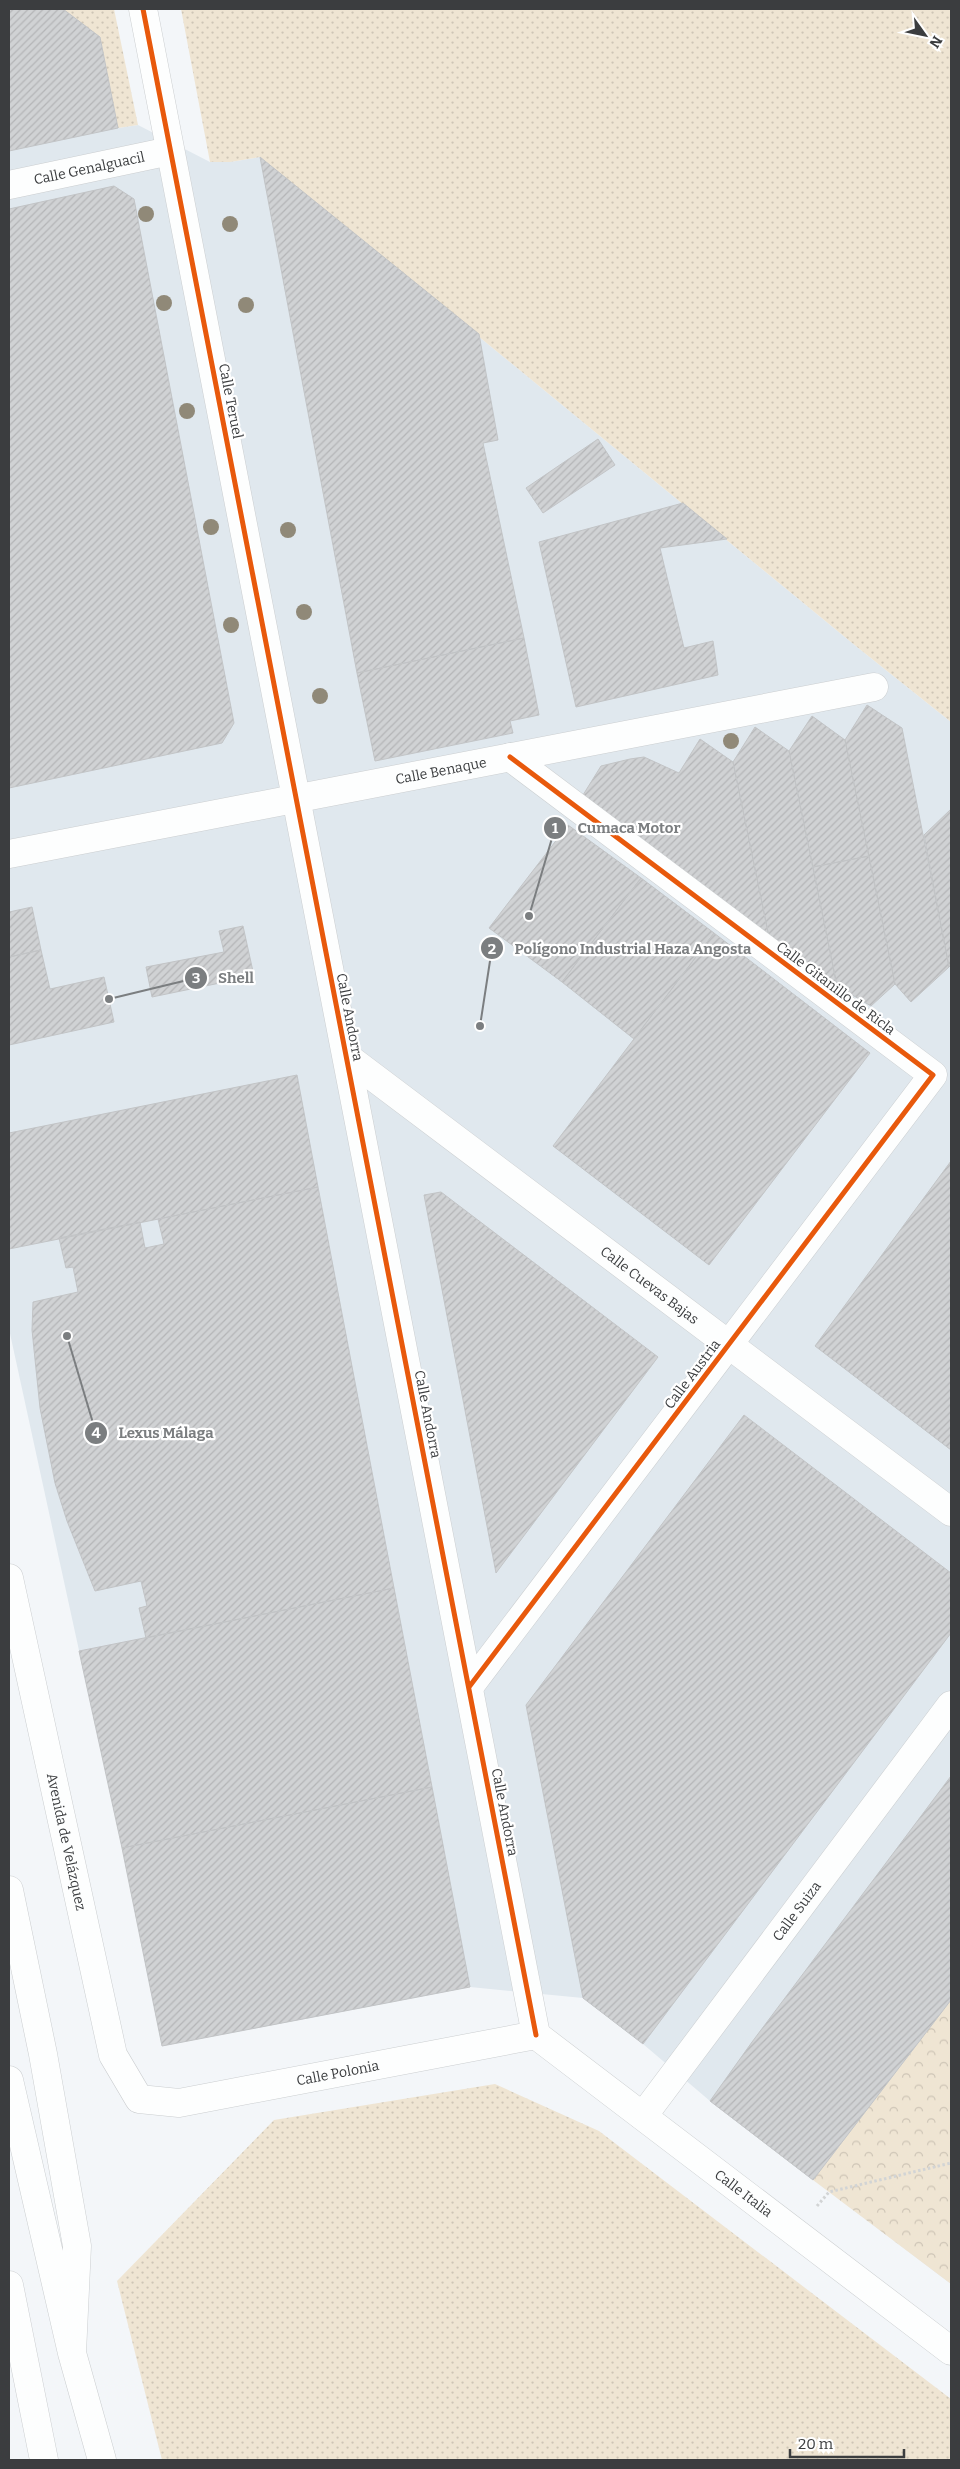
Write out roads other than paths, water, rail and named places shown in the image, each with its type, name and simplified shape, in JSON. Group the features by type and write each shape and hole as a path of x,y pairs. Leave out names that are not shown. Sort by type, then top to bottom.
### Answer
{"main road":[{"name":"Calle Teruel","path":"142,9 297,798"},
{"name":"Calle Genalguacil","path":"9,185 170,151"},
{"name":"Calle Benaque","path":"9,854 874,687"},
{"name":"Calle Gitanillo de Ricla","path":"510,757 933,1075"},
{"name":"Calle Andorra","path":"297,798 536,2034"},
{"name":"Calle Cuevas Bajas","path":"347,1057 951,1512"},
{"name":"Calle Austria","path":"470,1687 933,1075"},
{"name":"Avenida de Velázquez","path":"9,1578 113,2055 139,2099"},
{"name":"Calle Suiza","path":"643,2116 951,1705"},
{"path":"9,1890 43,2054 77,2246 72,2353"},
{"name":"Calle Polonia","path":"139,2099 179,2103 536,2034"},
{"name":"Calle Italia","path":"536,2034 951,2351"},
{"path":"9,2080 72,2353 102,2460"},
{"path":"9,2285 44,2460"}],"place":[{"name":"Cumaca Motor","path":"529,916"},
{"name":"Shell","path":"109,999"},
{"name":"Polígono Industrial Haza Angosta","path":"480,1026"},
{"name":"Lexus Málaga","path":"67,1336"}]}
